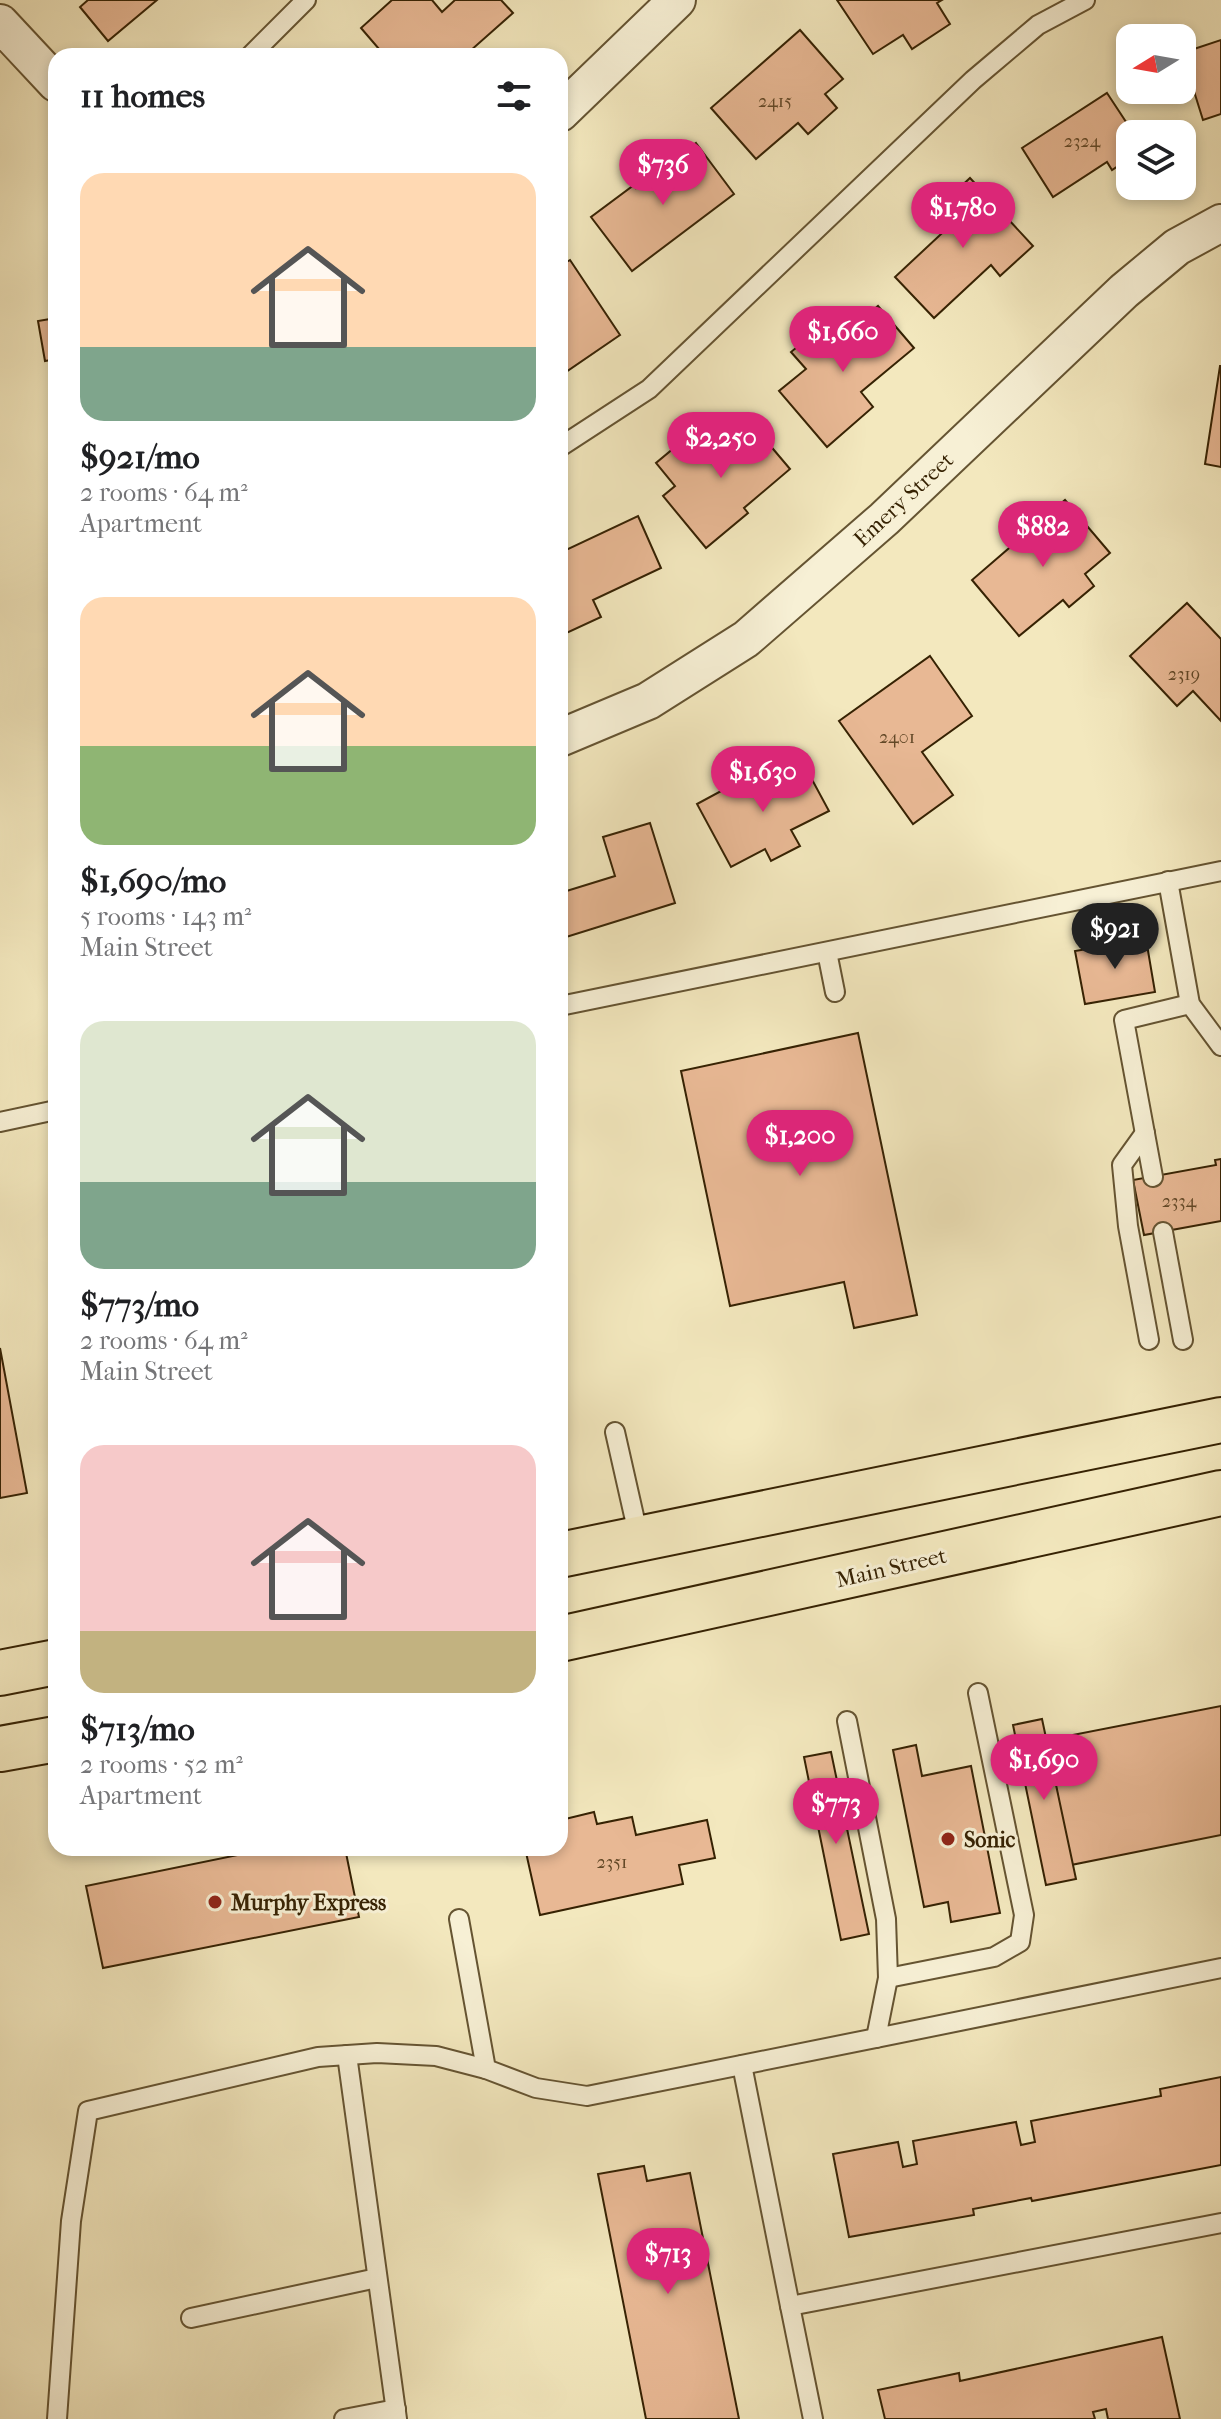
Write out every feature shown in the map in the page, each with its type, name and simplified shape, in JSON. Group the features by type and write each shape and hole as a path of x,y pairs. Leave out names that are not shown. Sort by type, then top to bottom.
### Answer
{"highway":[{"path":"568,1553 1221,1420"},
{"name":"Main Street","path":"568,1637 1221,1493"},
{"path":"0,1673 48,1664"},
{"path":"0,1749 48,1740"}],"street":[{"path":"568,105 677,0"},
{"path":"0,23 48,74"},
{"name":"Emery Street","path":"568,735 648,701 746,639 884,519 1124,291 1177,247 1221,223"}],"lane":[{"path":"258,48 306,0"},
{"path":"568,442 649,389 973,80 1038,25 1085,0"},
{"path":"568,1004 1221,871"},
{"path":"1168,881 1190,1004 1221,1046"},
{"path":"827,952 835,992"},
{"path":"1153,1177 1124,1020 1190,1004"},
{"path":"0,1122 48,1112"},
{"path":"1145,1133 1122,1165 1128,1226 1149,1340"},
{"path":"1163,1232 1183,1340"},
{"path":"615,1432 639,1538"},
{"path":"888,1978 994,1957 1020,1942 1024,1915 978,1693"},
{"path":"847,1721 886,1919 888,1978 876,2038"},
{"path":"459,1919 486,2069"},
{"path":"57,2419 71,2221 88,2111 318,2057 377,2053 436,2056 486,2069 536,2088 587,2096 1221,1968"},
{"path":"344,2419 396,2414 347,2055"},
{"path":"742,2065 813,2419"},
{"path":"790,2306 1221,2223"},
{"path":"191,2318 377,2278"}],"building":[{"path":"88,0 157,0 108,41 80,7"},
{"path":"392,0 432,0 442,12 455,0 501,0 513,13 473,48 378,48 361,28"},
{"path":"837,0 942,0 937,3 950,24 912,49 903,35 873,54"},
{"path":"800,30 843,79 825,94 837,108 808,134 798,123 756,159 711,108"},
{"path":"1221,40 1221,114 1203,120 1196,98 1196,48"},
{"path":"1107,93 1125,120 1116,120 1116,167 1112,170 1107,162 1053,197 1022,148"},
{"path":"696,143 734,194 632,271 591,217"},
{"path":"970,178 1033,246 1000,276 991,265 934,318 895,277 954,222 939,207"},
{"path":"568,261 620,335 568,371"},
{"path":"878,306 914,348 861,392 873,407 827,447 779,391 806,369 791,352 819,329 831,345"},
{"path":"48,319 48,360 45,361 38,321"},
{"path":"1221,366 1221,467 1205,464"},
{"path":"746,417 790,469 744,508 748,513 706,548 663,496 675,486 656,463 680,443 694,460"},
{"path":"1065,500 1110,553 1085,574 1094,586 1069,607 1063,600 1019,636 972,580"},
{"path":"638,516 661,568 593,600 601,617 568,632 568,549"},
{"path":"1187,603 1221,639 1221,721 1193,691 1177,706 1130,656"},
{"path":"930,656 972,716 922,752 953,795 913,824 839,721"},
{"path":"802,761 829,811 791,830 800,846 771,861 765,849 731,867 697,804 745,778 751,789"},
{"path":"650,823 675,903 568,936 568,891 615,876 603,837"},
{"path":"1146,939 1155,992 1085,1004 1075,951"},
{"path":"858,1033 917,1315 854,1328 844,1282 730,1306 681,1071"},
{"path":"1221,1159 1221,1221 1144,1235 1133,1180 1216,1165 1215,1160"},
{"path":"0,1348 27,1493 0,1498"},
{"path":"1221,1706 1221,1835 1071,1865 1047,1740"},
{"path":"1042,1719 1076,1879 1046,1885 1013,1725"},
{"name":"Sonic","path":"916,1745 922,1776 971,1766 1000,1913 951,1922 948,1902 924,1907 893,1750"},
{"path":"831,1752 869,1934 841,1940 804,1757"},
{"path":"594,1812 597,1824 632,1817 636,1835 707,1820 715,1858 679,1865 683,1884 540,1915 527,1856 568,1856 568,1818"},
{"path":"233,1856 347,1856 359,1917 103,1968 86,1886"},
{"path":"1221,2077 1221,2165 1032,2201 1031,2198 973,2209 974,2215 849,2237 833,2154 898,2142 903,2167 917,2164 913,2141 1016,2122 1021,2145 1035,2142 1031,2121 1161,2096 1160,2089"},
{"path":"644,2166 647,2181 690,2173 739,2419 646,2419 598,2174"},
{"path":"1162,2337 1180,2419 1108,2419 1106,2409 1093,2412 1095,2419 885,2419 878,2390 959,2373 960,2381"}],"place":[{"name":"Sonic","path":"948,1839"},
{"name":"Murphy Express","path":"215,1902"}]}
